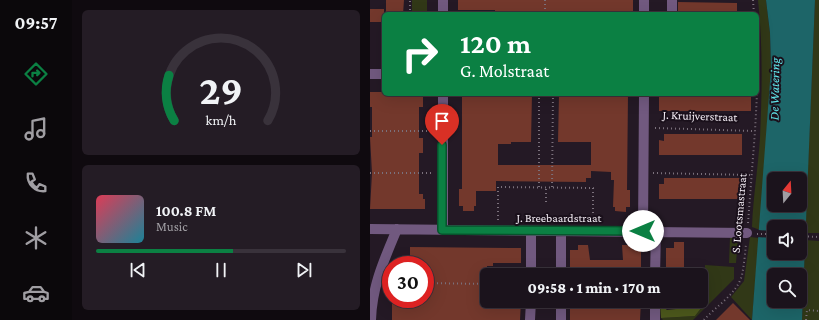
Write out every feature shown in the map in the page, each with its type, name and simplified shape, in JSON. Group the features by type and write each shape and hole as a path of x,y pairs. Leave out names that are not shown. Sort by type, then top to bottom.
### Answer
{"street":[{"path":"443,0 443,12"},
{"path":"644,0 644,12"},
{"path":"672,0 672,12"},
{"path":"370,74 382,74"},
{"path":"442,230 443,96"},
{"path":"643,231 644,96"},
{"name":"J. Breebaardstraat","path":"370,229 751,233"},
{"path":"371,320 371,306 376,283 384,259 398,229"},
{"path":"530,231 531,268"},
{"path":"561,231 561,268"},
{"path":"655,268 656,231"},
{"path":"530,308 530,320"},
{"path":"561,308 561,320"},
{"path":"655,308 655,320"}],"path":[{"path":"410,0 410,12"},
{"path":"545,0 545,12"},
{"path":"753,0 754,12"},
{"path":"538,187 539,96"},
{"path":"552,96 552,187"},
{"name":"S. Lootsmastraat","path":"704,320 730,294 739,283 742,274 751,233 752,175 757,96"},
{"name":"J. Kruijverstraat","path":"644,128 755,131"},
{"path":"370,131 442,131"},
{"path":"370,173 442,172"},
{"path":"643,173 752,175"},
{"path":"498,231 498,187 593,188 593,231"},
{"path":"546,187 546,202"},
{"path":"751,233 767,234"},
{"path":"807,236 819,237"},
{"path":"434,283 480,284"},
{"path":"806,320 807,310 819,310"}],"shaded area":[{"path":"412,0 427,0 427,12 412,12"},
{"path":"758,0 766,0 770,33 771,68 760,230 752,227 760,138 762,69"},
{"path":"815,0 819,0 819,233 807,233 807,220 806,220"},
{"path":"730,237 738,238 736,263 729,263"},
{"path":"750,237 759,238 752,320 731,297 744,281"},
{"path":"807,240 819,241 819,320 802,320 802,308 807,308 807,268 804,268 804,260 807,260"},
{"path":"705,265 734,267 734,279 708,305 708,268 705,268"},
{"path":"660,308 665,308 667,310 701,308 695,316 661,318"},
{"path":"701,308 705,308 693,320 663,320 661,318 695,316"}],"water":[{"name":"De Watering","path":"766,0 815,0 807,197 807,172 767,172 767,212 806,212 806,220 767,220 767,260 804,260 804,268 767,268 767,308 802,308 802,320 752,320 771,68 770,33"}],"pier":[{"path":"758,230 767,231 767,238 757,237"}],"building":[{"path":"386,0 404,0 403,12 386,12"},
{"path":"458,0 633,0 633,11 624,12 495,12 495,10 458,10"},
{"path":"678,2 737,3 737,12 678,12"},
{"path":"370,9 384,9 384,12 382,12 382,22 370,22"},
{"path":"370,92 382,92 382,96 423,96 423,107 419,107 419,138 423,138 423,153 419,153 419,194 423,194 423,199 425,199 425,209 370,209 372,173 370,137 372,137 372,107 370,107"},
{"path":"462,96 532,96 531,142 511,142 511,144 498,144 498,165 591,165 591,178 586,178 586,182 496,181 496,191 476,191 476,206 474,206 474,211 463,211 463,206 459,206 459,189 462,189"},
{"path":"559,96 628,96 627,190 630,190 630,207 626,207 626,212 615,211 615,207 613,207 614,180 611,180 611,172 591,171 591,142 558,142"},
{"path":"746,96 751,97 751,111 659,111 659,97"},
{"path":"664,134 742,134 742,155 659,155 659,140 664,141"},
{"path":"664,178 741,178 741,199 659,199 659,184 664,184"},
{"path":"674,242 684,242 684,267 687,268 666,267 666,248 674,248"},
{"path":"578,245 588,245 590,260 623,260 622,245 633,245 633,250 641,250 641,268 570,268 570,250 578,250"},
{"path":"410,247 521,248 521,263 493,263 493,266 480,268 480,308 521,308 520,320 392,320 392,308 434,308 434,256 410,256"},
{"path":"733,303 750,320 716,320"},
{"path":"570,308 641,308 640,320 570,320"}],"route":[{"path":"442,145 442,230 643,231"}]}
